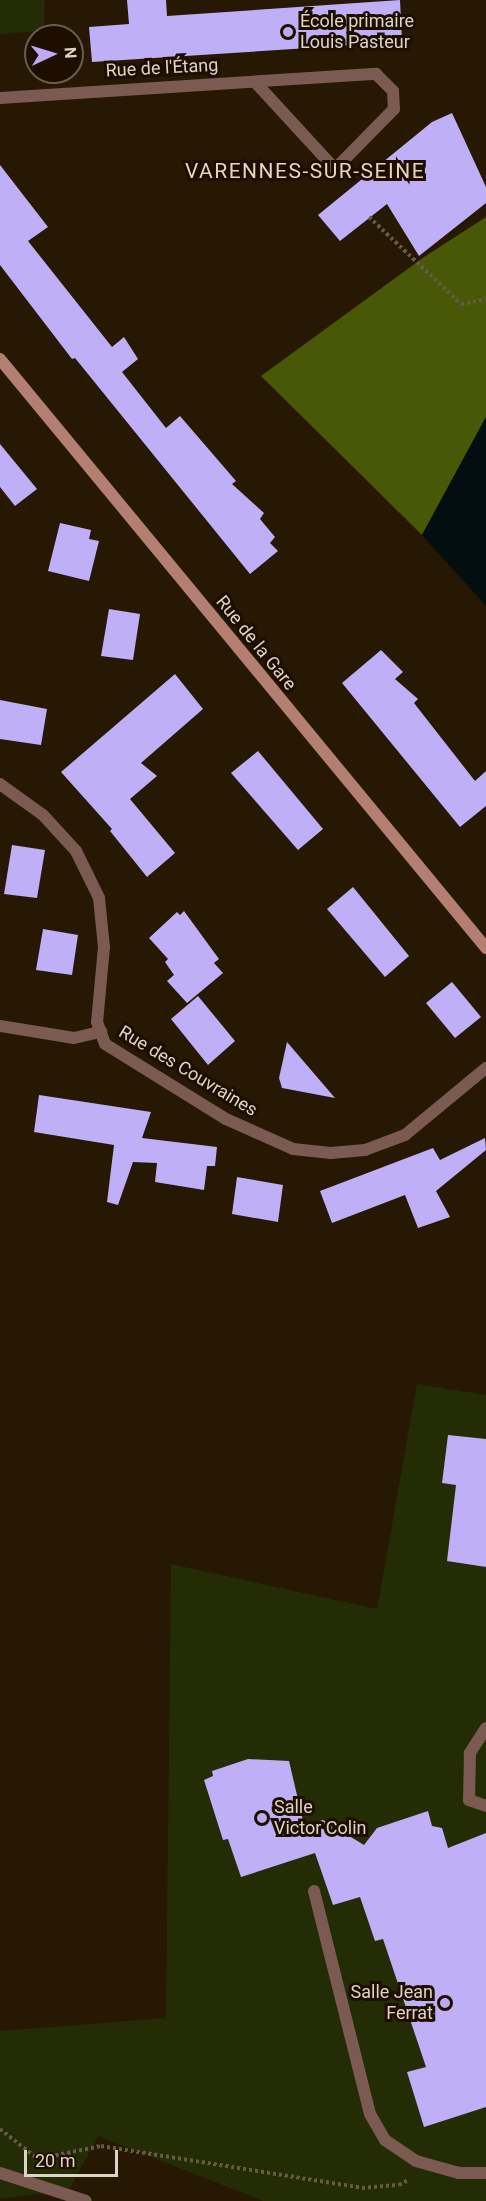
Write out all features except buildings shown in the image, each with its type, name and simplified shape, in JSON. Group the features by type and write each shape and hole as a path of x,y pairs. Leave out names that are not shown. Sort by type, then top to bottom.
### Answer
{"main road":[{"name":"Rue de la Gare","path":"0,359 486,948"}],"street":[{"name":"Rue de l'Étang","path":"0,98 188,83 255,82 376,74 393,92 394,109 335,169 255,82"},
{"name":"Rue des Couvraines","path":"0,784 43,815 76,851 99,898 104,946 97,1022 105,1044 226,1119 292,1149 331,1153 365,1150 405,1135 486,1068"},
{"path":"0,1026 75,1038 101,1032"},
{"path":"486,1728 470,1753 469,1800 486,1806"},
{"path":"314,1891 370,2114 385,2140 416,2162 459,2173 486,2173"},
{"path":"0,2173 87,2201"}],"path":[{"path":"369,217 461,304 486,299"},
{"path":"0,2128 38,2159 101,2146 362,2188 399,2185 432,2166"}],"green space":[{"path":"0,0 45,0 44,24 24,24 24,32 0,34"},
{"path":"486,217 486,417 422,535 261,376 424,257"},
{"path":"417,1384 486,1395 486,2201 263,2201 98,2136 69,2190 0,2199 0,2031 166,2018 171,1564 377,1609"}],"shaded area":[{"path":"486,417 486,606 422,535"}],"place":[{"name":"École primaire Louis Pasteur","path":"288,32"},
{"name":"Salle Victor Colin","path":"262,1818"},
{"name":"Salle Jean Ferrat","path":"445,2003"}],"district":[{"name":"VARENNES-SUR-SEINE","path":"305,171"}]}
